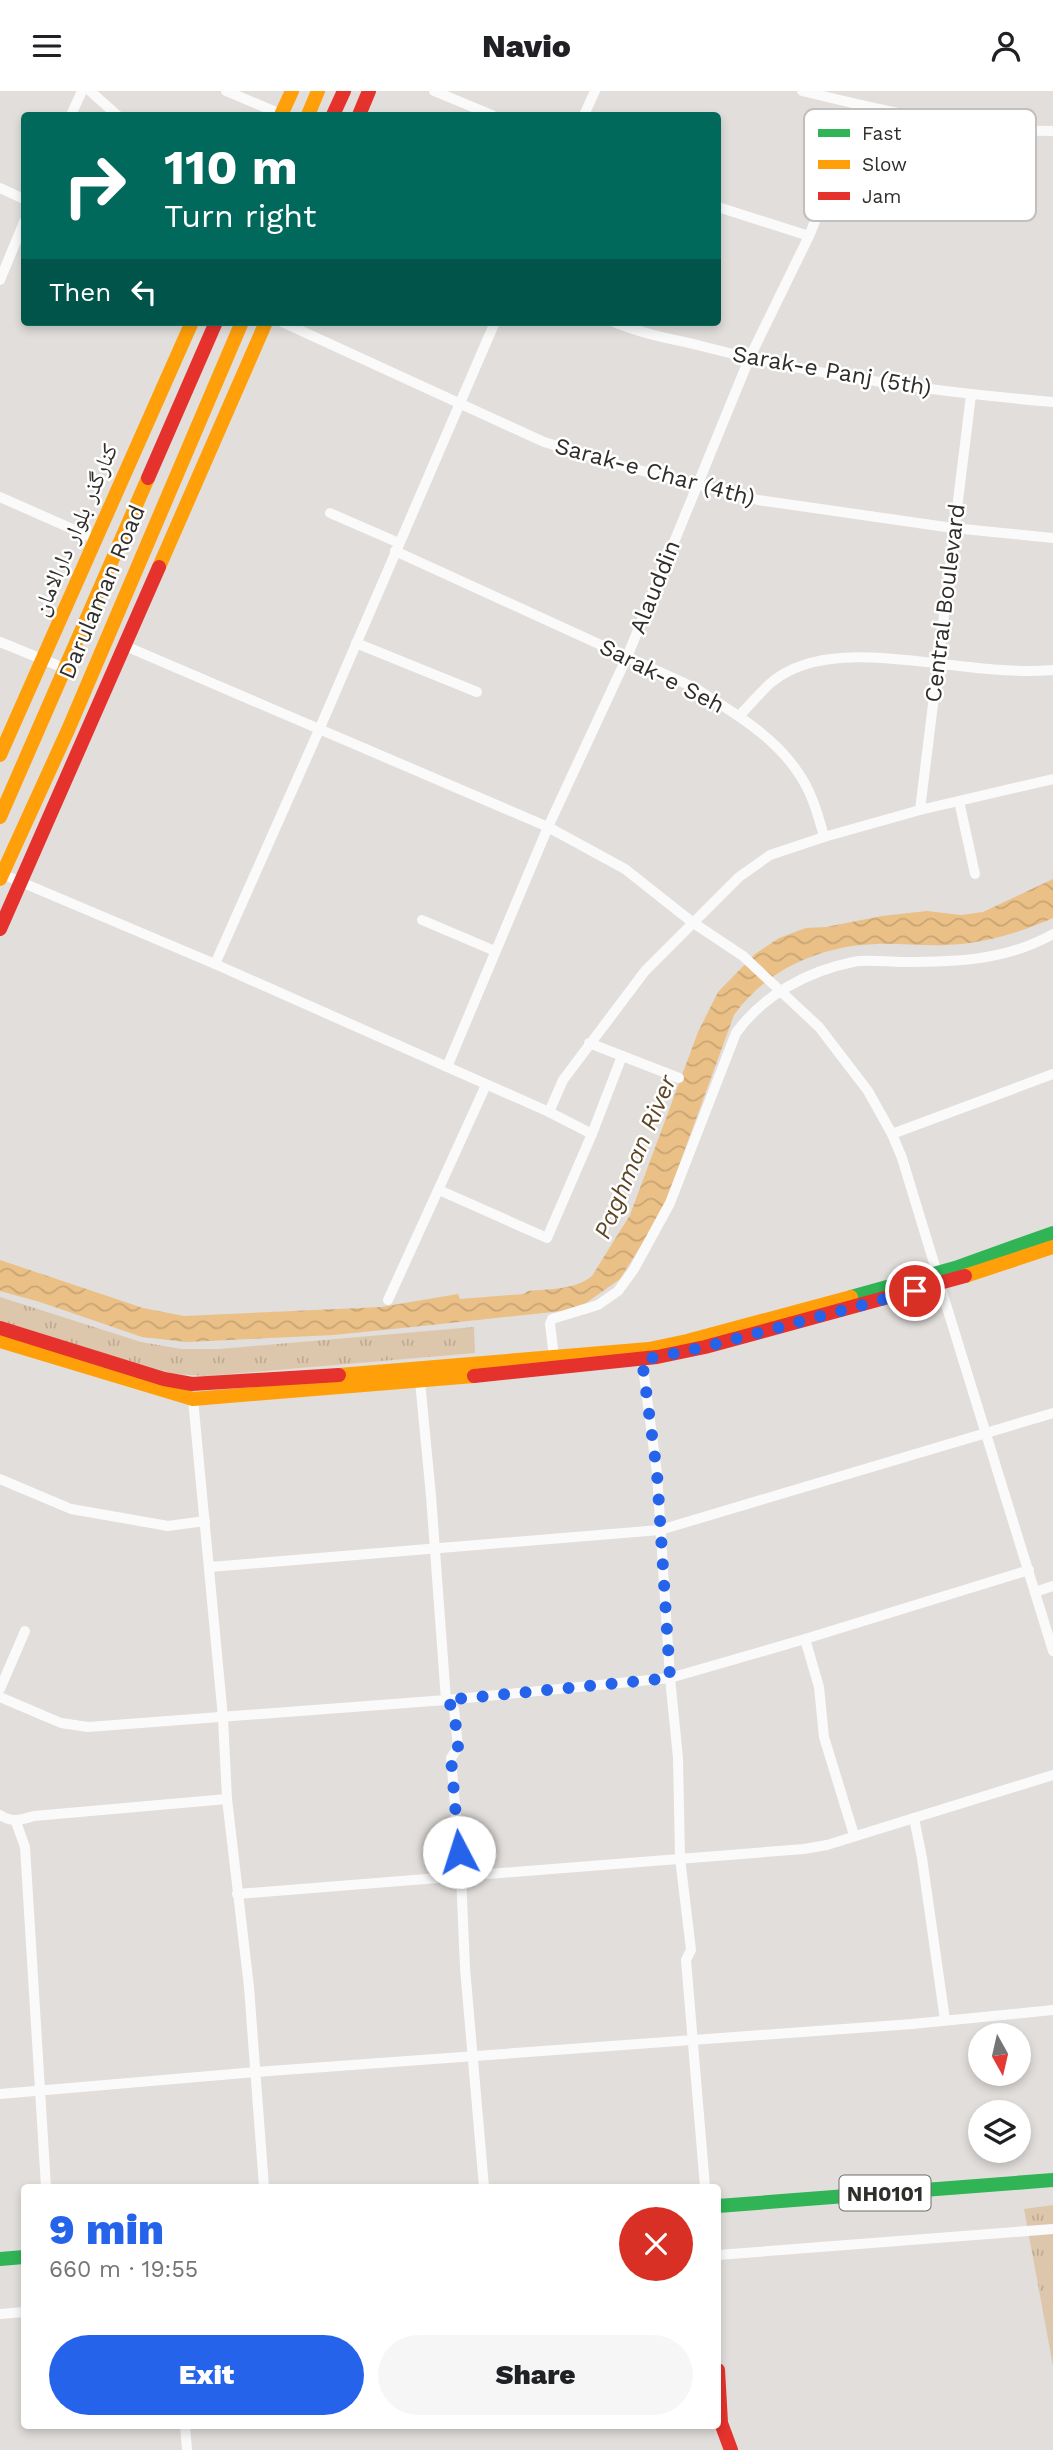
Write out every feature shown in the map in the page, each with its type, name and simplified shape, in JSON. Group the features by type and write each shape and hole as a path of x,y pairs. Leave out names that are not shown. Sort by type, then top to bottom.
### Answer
{"main road":[{"path":"282,112 292,91"},
{"path":"309,112 318,91"},
{"path":"334,112 344,91"},
{"path":"360,112 369,91"},
{"name":"کنارگذر بلوار دارالامان","path":"0,755 190,326"},
{"name":"Darulaman Road","path":"0,817 214,326"},
{"name":"Darulaman Road","path":"1,876 68,730 240,326"},
{"path":"0,929 264,326"},
{"path":"68,730 83,737"},
{"path":"0,1341 194,1399 419,1381 554,1357 649,1349 688,1341 938,1279 1053,1233"},
{"path":"0,1328 164,1380 192,1384 642,1360 705,1347 1053,1247"},
{"name":"NH0101","path":"721,2206 1053,2180"},
{"path":"0,2259 21,2257"},
{"path":"721,2423 728,2445"}],"street":[{"path":"72,112 82,91"},
{"path":"90,91 114,112"},
{"path":"226,91 274,112"},
{"path":"434,91 485,112"},
{"path":"585,112 595,91"},
{"path":"802,91 876,109"},
{"path":"0,188 21,198"},
{"path":"721,208 809,236"},
{"name":"Alauddin","path":"447,1067 548,827 626,657 749,359 815,221"},
{"path":"0,280 21,229"},
{"name":"Sarak-e Char (4th)","path":"291,326 544,442 697,486 758,500 953,528 1053,538"},
{"path":"215,964 493,326"},
{"name":"Sarak-e Panj (5th)","path":"629,326 749,359 848,378 1053,403"},
{"name":"Central Boulevard","path":"920,810 971,395"},
{"path":"0,497 95,538"},
{"name":"Sarak-e Seh","path":"330,513 695,688 739,716 774,680 826,660 876,657 1017,671 1053,670"},
{"path":"0,642 64,668"},
{"path":"356,643 477,692"},
{"path":"123,645 548,827 625,869 692,922 743,956 819,1027 867,1091 892,1134 902,1158 1053,1651"},
{"path":"739,716 775,746 797,770 817,808 824,837"},
{"path":"550,1112 563,1080 645,971 739,877 770,855 920,810 1053,779"},
{"path":"958,801 975,874"},
{"path":"1,876 215,964 550,1112 592,1134"},
{"path":"422,920 495,951"},
{"path":"554,1357 550,1324 552,1319 598,1305 618,1291 634,1269 670,1203 736,1033 750,1013 780,988 855,962 957,962 998,956 1035,944 1053,934"},
{"path":"589,1044 679,1078"},
{"path":"439,1190 547,1238 622,1056"},
{"path":"892,1134 1053,1075"},
{"path":"388,1300 486,1085"},
{"path":"642,1360 657,1473 678,1758 680,1858 691,1950 686,1960 705,2184"},
{"path":"419,1381 446,1700 454,1709 458,1747 451,1758 461,1875 465,1968 484,2184"},
{"path":"194,1399 223,1718 227,1799 249,1987 264,2184"},
{"path":"210,1567 660,1530 1053,1413"},
{"path":"0,1479 71,1509 168,1526 205,1521"},
{"path":"0,1697 61,1723 88,1727 446,1700 670,1678 1029,1570"},
{"path":"1035,1592 1053,1586"},
{"path":"0,1689 25,1631"},
{"path":"805,1639 819,1687 824,1737 854,1835"},
{"path":"237,1894 804,1849 1053,1776"},
{"path":"0,1815 16,1822 34,1816 227,1799"},
{"path":"914,1818 945,2020"},
{"path":"16,1822 25,1847 46,2184"},
{"path":"0,2094 256,2072 694,2041 1053,2010"},
{"path":"721,2255 1053,2229"},
{"path":"0,2314 21,2312"},
{"path":"185,2429 187,2450"}],"green space":[{"path":"0,1297 141,1342 181,1349 219,1349 474,1327 475,1353 206,1376 174,1374 0,1323"},
{"path":"1053,2205 1053,2366 1024,2209"}],"water":[{"path":"1053,879 1053,918 1027,928 1001,937 959,944 876,944 835,949 796,963 762,985 734,1015 662,1212 620,1279 586,1303 562,1311 334,1335 187,1342 142,1337 0,1291 0,1260 143,1308 184,1316 381,1307 458,1294 460,1299 524,1294 528,1291 578,1284 592,1276 630,1215 698,1032 718,992 755,954 779,938 806,928 927,911 961,915 983,912"}],"traffic: fast":[{"path":"851,1297 955,1268 1053,1233"},
{"path":"721,2206 1053,2180"},
{"path":"0,2259 21,2257"}],"traffic: slow":[{"path":"282,112 292,91"},
{"path":"309,112 318,91"},
{"path":"0,755 190,326"},
{"path":"0,879 68,730 240,326"},
{"path":"159,567 264,326"},
{"path":"0,817 148,478"},
{"path":"965,1276 1053,1247"},
{"path":"339,1375 649,1349 851,1297"},
{"path":"0,1341 193,1399 474,1376"}],"traffic: jam":[{"path":"334,112 344,91"},
{"path":"360,112 369,91"},
{"path":"148,478 214,326"},
{"path":"0,929 159,567"},
{"path":"474,1376 657,1357 705,1347 965,1276"},
{"path":"0,1328 164,1379 192,1384 339,1375"},
{"path":"721,2423 731,2450"}],"route":[{"path":"459,1852 451,1758 458,1747 454,1709 446,1700 670,1678 657,1473 642,1360 705,1347 915,1291"}],"water label":[{"name":"Paghman River","path":"635,1157"}]}
